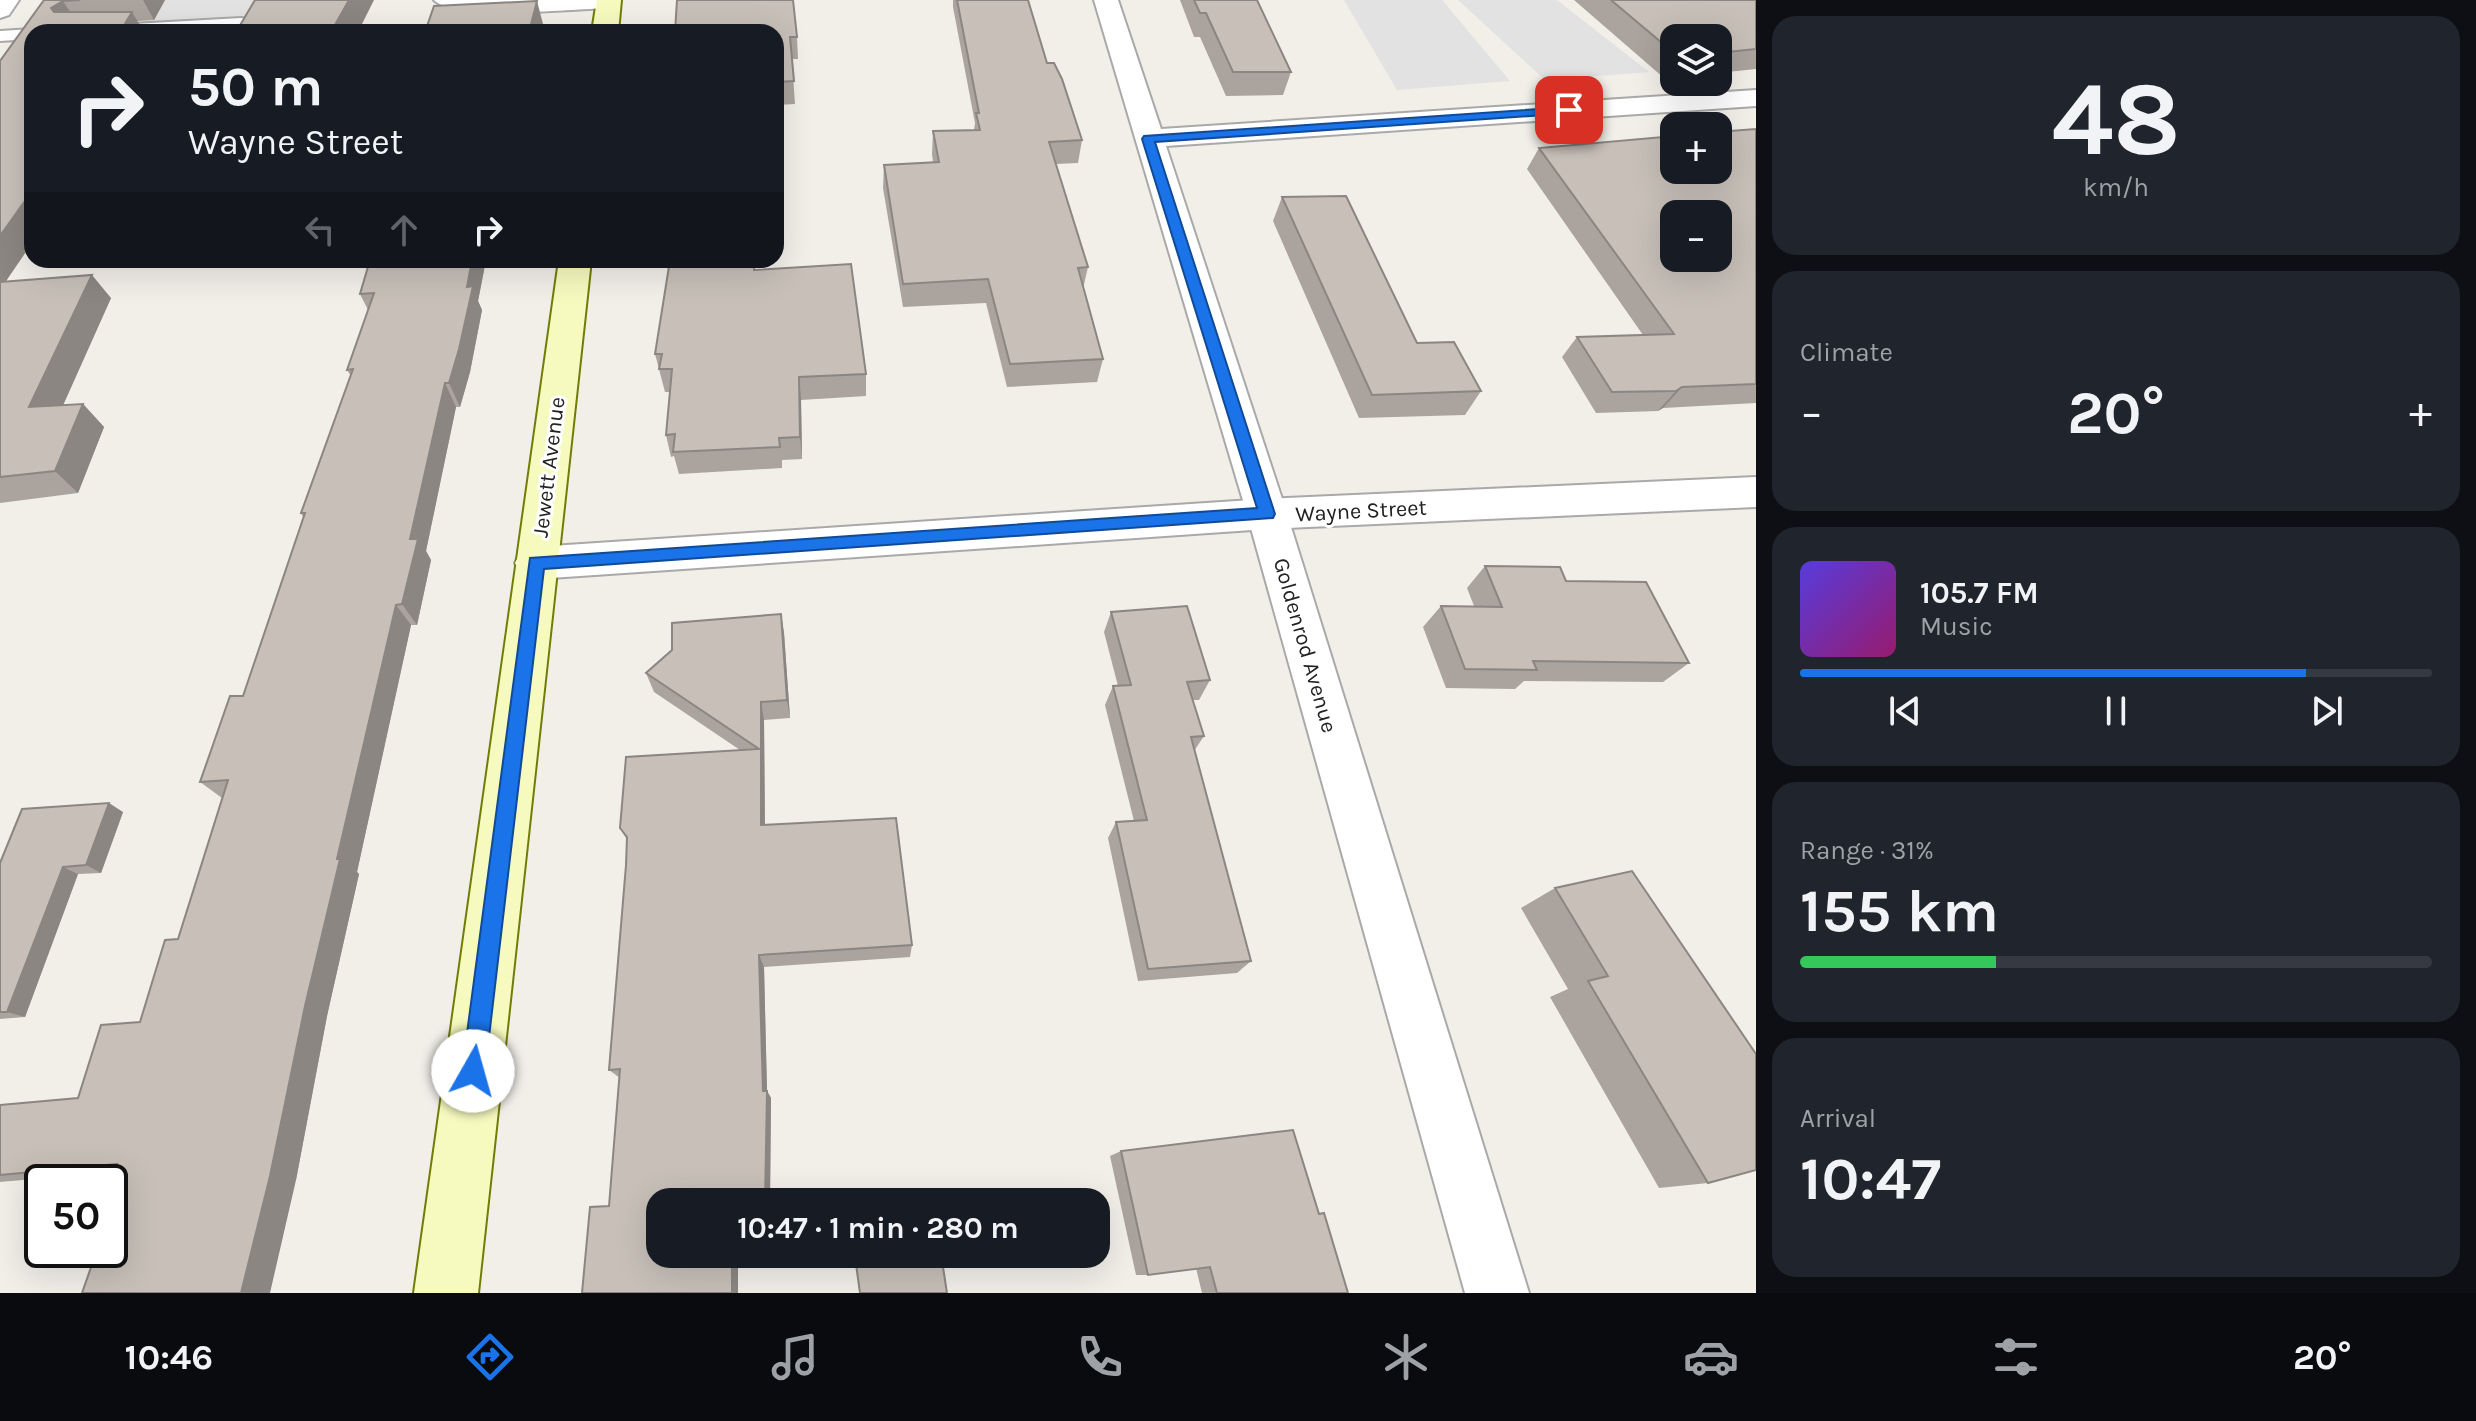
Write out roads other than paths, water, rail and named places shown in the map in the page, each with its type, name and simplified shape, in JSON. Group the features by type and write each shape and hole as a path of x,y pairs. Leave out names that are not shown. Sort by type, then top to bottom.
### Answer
{"main road":[{"path":"606,24 609,2"},
{"name":"Jewett Avenue","path":"446,1293 574,268"}],"street":[{"path":"0,10 7,0"},
{"name":"Goldenrod Avenue","path":"1106,0 1267,514 1497,1293"},
{"path":"1148,139 1756,98"},
{"name":"Wayne Street","path":"536,563 1267,514 1756,492"}],"lane":[{"path":"442,1 475,7 609,2"},
{"path":"223,24 241,23"},
{"path":"0,36 24,34"}]}
